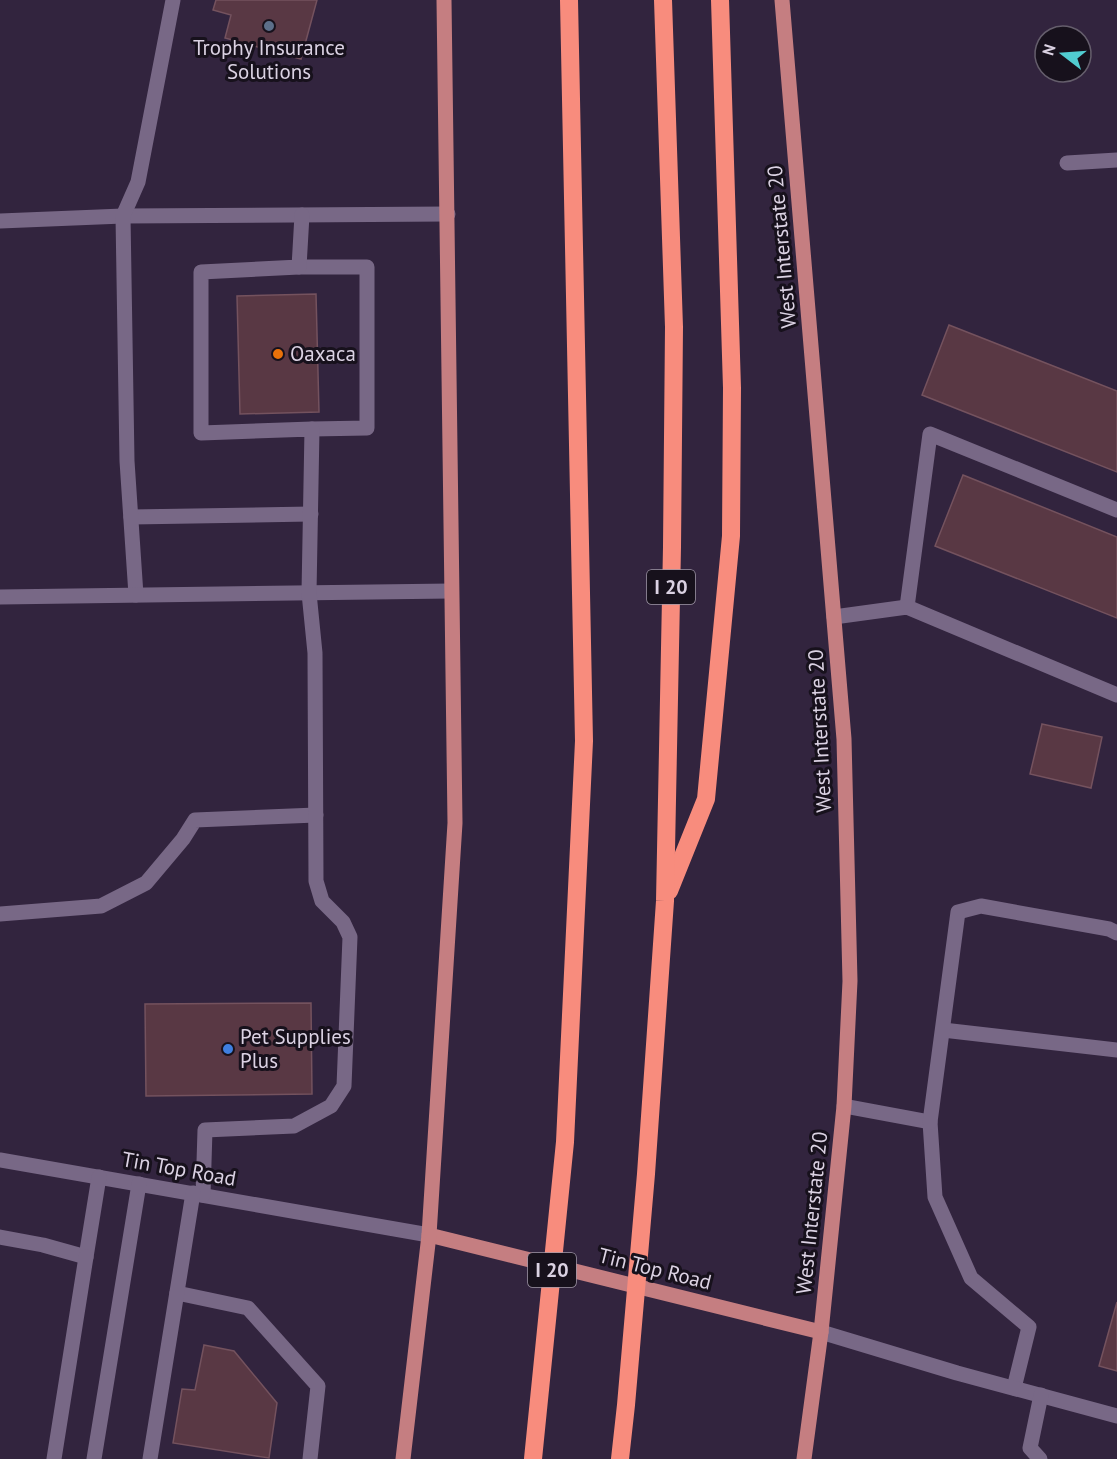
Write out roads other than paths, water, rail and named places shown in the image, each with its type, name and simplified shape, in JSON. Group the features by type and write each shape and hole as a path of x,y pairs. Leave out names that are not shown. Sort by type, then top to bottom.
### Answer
{"highway":[{"name":"I 20","path":"533,1459 565,1143 584,741 569,0"},
{"name":"I 20","path":"620,1459 646,1174 665,901 674,327 663,0"},
{"path":"665,901 706,799 731,536 732,388 720,0"}],"main road":[{"path":"403,1459 429,1235 455,822 444,0"},
{"name":"West Interstate 20","path":"783,0 844,739 849,902 850,981 844,1106 821,1332 804,1459"},
{"name":"Tin Top Road","path":"429,1235 821,1332"}],"street":[{"path":"136,595 127,461 123,216 138,182 173,0"},
{"path":"1067,163 1117,160"},
{"path":"0,221 123,216 448,214"},
{"path":"299,267 302,215"},
{"path":"299,267 367,267 367,428 201,433 201,272 299,267"},
{"path":"150,1459 177,1293 198,1194 205,1130 294,1126 331,1106 344,1086 350,937 343,922 322,901 316,881 315,653 309,593 312,429"},
{"path":"907,607 930,434 1117,510"},
{"path":"131,517 311,514"},
{"path":"0,597 451,591"},
{"path":"834,617 907,607 1117,694"},
{"path":"0,914 101,906 146,883 183,839 195,820 316,815"},
{"path":"1014,1388 1029,1327 971,1278 935,1197 930,1122 958,912 981,906 1109,928 1117,933"},
{"path":"943,1030 1117,1050"},
{"path":"844,1106 930,1122"},
{"name":"Tin Top Road","path":"0,1160 429,1235"},
{"path":"54,1459 99,1177"},
{"path":"94,1459 139,1184"},
{"path":"0,1238 43,1245 86,1257"},
{"path":"177,1293 248,1308 318,1386 310,1459"},
{"name":"Tin Top Road","path":"821,1332 1117,1416"},
{"path":"1040,1459 1030,1448 1041,1395"}],"place":[{"name":"Trophy Insurance Solutions","path":"269,26"},
{"name":"Oaxaca","path":"278,354"},
{"name":"Pet Supplies Plus","path":"228,1049"}]}
